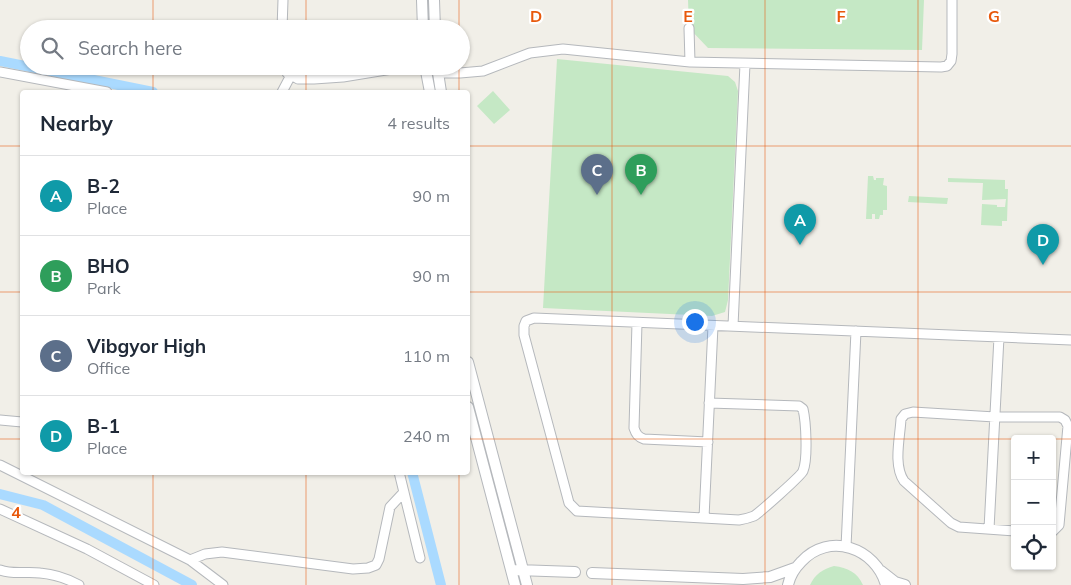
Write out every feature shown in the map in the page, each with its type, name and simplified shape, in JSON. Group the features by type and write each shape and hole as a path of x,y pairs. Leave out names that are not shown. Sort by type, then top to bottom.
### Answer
{"street":[{"path":"282,20 283,0"},
{"path":"422,0 423,20"},
{"path":"434,0 435,20"},
{"path":"470,73 483,71 530,53 563,49 690,62 948,66 951,62 952,54 952,0"},
{"path":"689,28 690,62"},
{"path":"733,326 745,64"},
{"path":"0,72 96,90"},
{"path":"283,90 291,75 298,79 314,79 345,75"},
{"path":"427,75 430,90"},
{"path":"438,75 441,90"},
{"path":"709,403 799,406 803,409 805,415 805,458 803,470 798,478 785,487 756,514 747,519 585,513 577,511 568,503 524,335 526,321 534,318 1071,340"},
{"path":"637,323 634,428 636,433 639,437 644,438 708,442"},
{"path":"704,518 713,326"},
{"path":"846,547 851,331"},
{"path":"989,529 998,337"},
{"path":"470,370 527,585"},
{"path":"1011,531 959,527 904,481 899,474 898,465 901,419 905,414 913,412 1060,418 1065,420 1068,426 1059,525 1056,528"},
{"path":"470,415 515,585"},
{"path":"0,420 20,422"},
{"path":"0,465 190,560 224,585"},
{"path":"400,475 420,558"},
{"path":"190,560 205,554 222,552 353,569 368,568 376,565 379,558 390,507 404,492"},
{"path":"0,509 87,548 154,585"},
{"path":"788,585 795,568 805,557 817,550 831,546 846,547 859,551 871,559 896,582 905,585"},
{"path":"592,573 743,579 770,578 795,568"},
{"path":"0,570 8,573 39,572 79,585"},
{"path":"511,570 575,572"},
{"path":"881,570 886,585"}],"green space":[{"path":"688,0 924,0 922,50 708,48 689,28"},
{"path":"557,59 728,76 735,82 738,91 728,300 725,312 712,316 543,308"},
{"path":"493,91 510,110 494,124 477,106"},
{"path":"868,176 873,176 874,180 876,178 884,178 883,185 887,186 887,210 883,210 883,215 880,215 879,219 875,219 875,214 872,214 872,219 866,219"},
{"path":"948,178 1005,180 1005,189 1008,189 1007,221 1002,221 1002,226 981,225 982,204 1005,207 1006,199 982,200 983,183 948,182"},
{"path":"909,196 948,198 947,204 908,202"},
{"path":"834,566 851,571 863,585 810,585 820,572"}],"waterway":[{"path":"0,61 20,65"},
{"path":"69,75 143,90"},
{"path":"413,475 441,585"},
{"path":"0,494 43,505 192,585"}],"place":[{"name":"Vibgyor High","path":"597,195"},
{"name":"BHO","path":"641,195"},
{"name":"B-2","path":"800,245"},
{"name":"B-1","path":"1043,265"}]}
